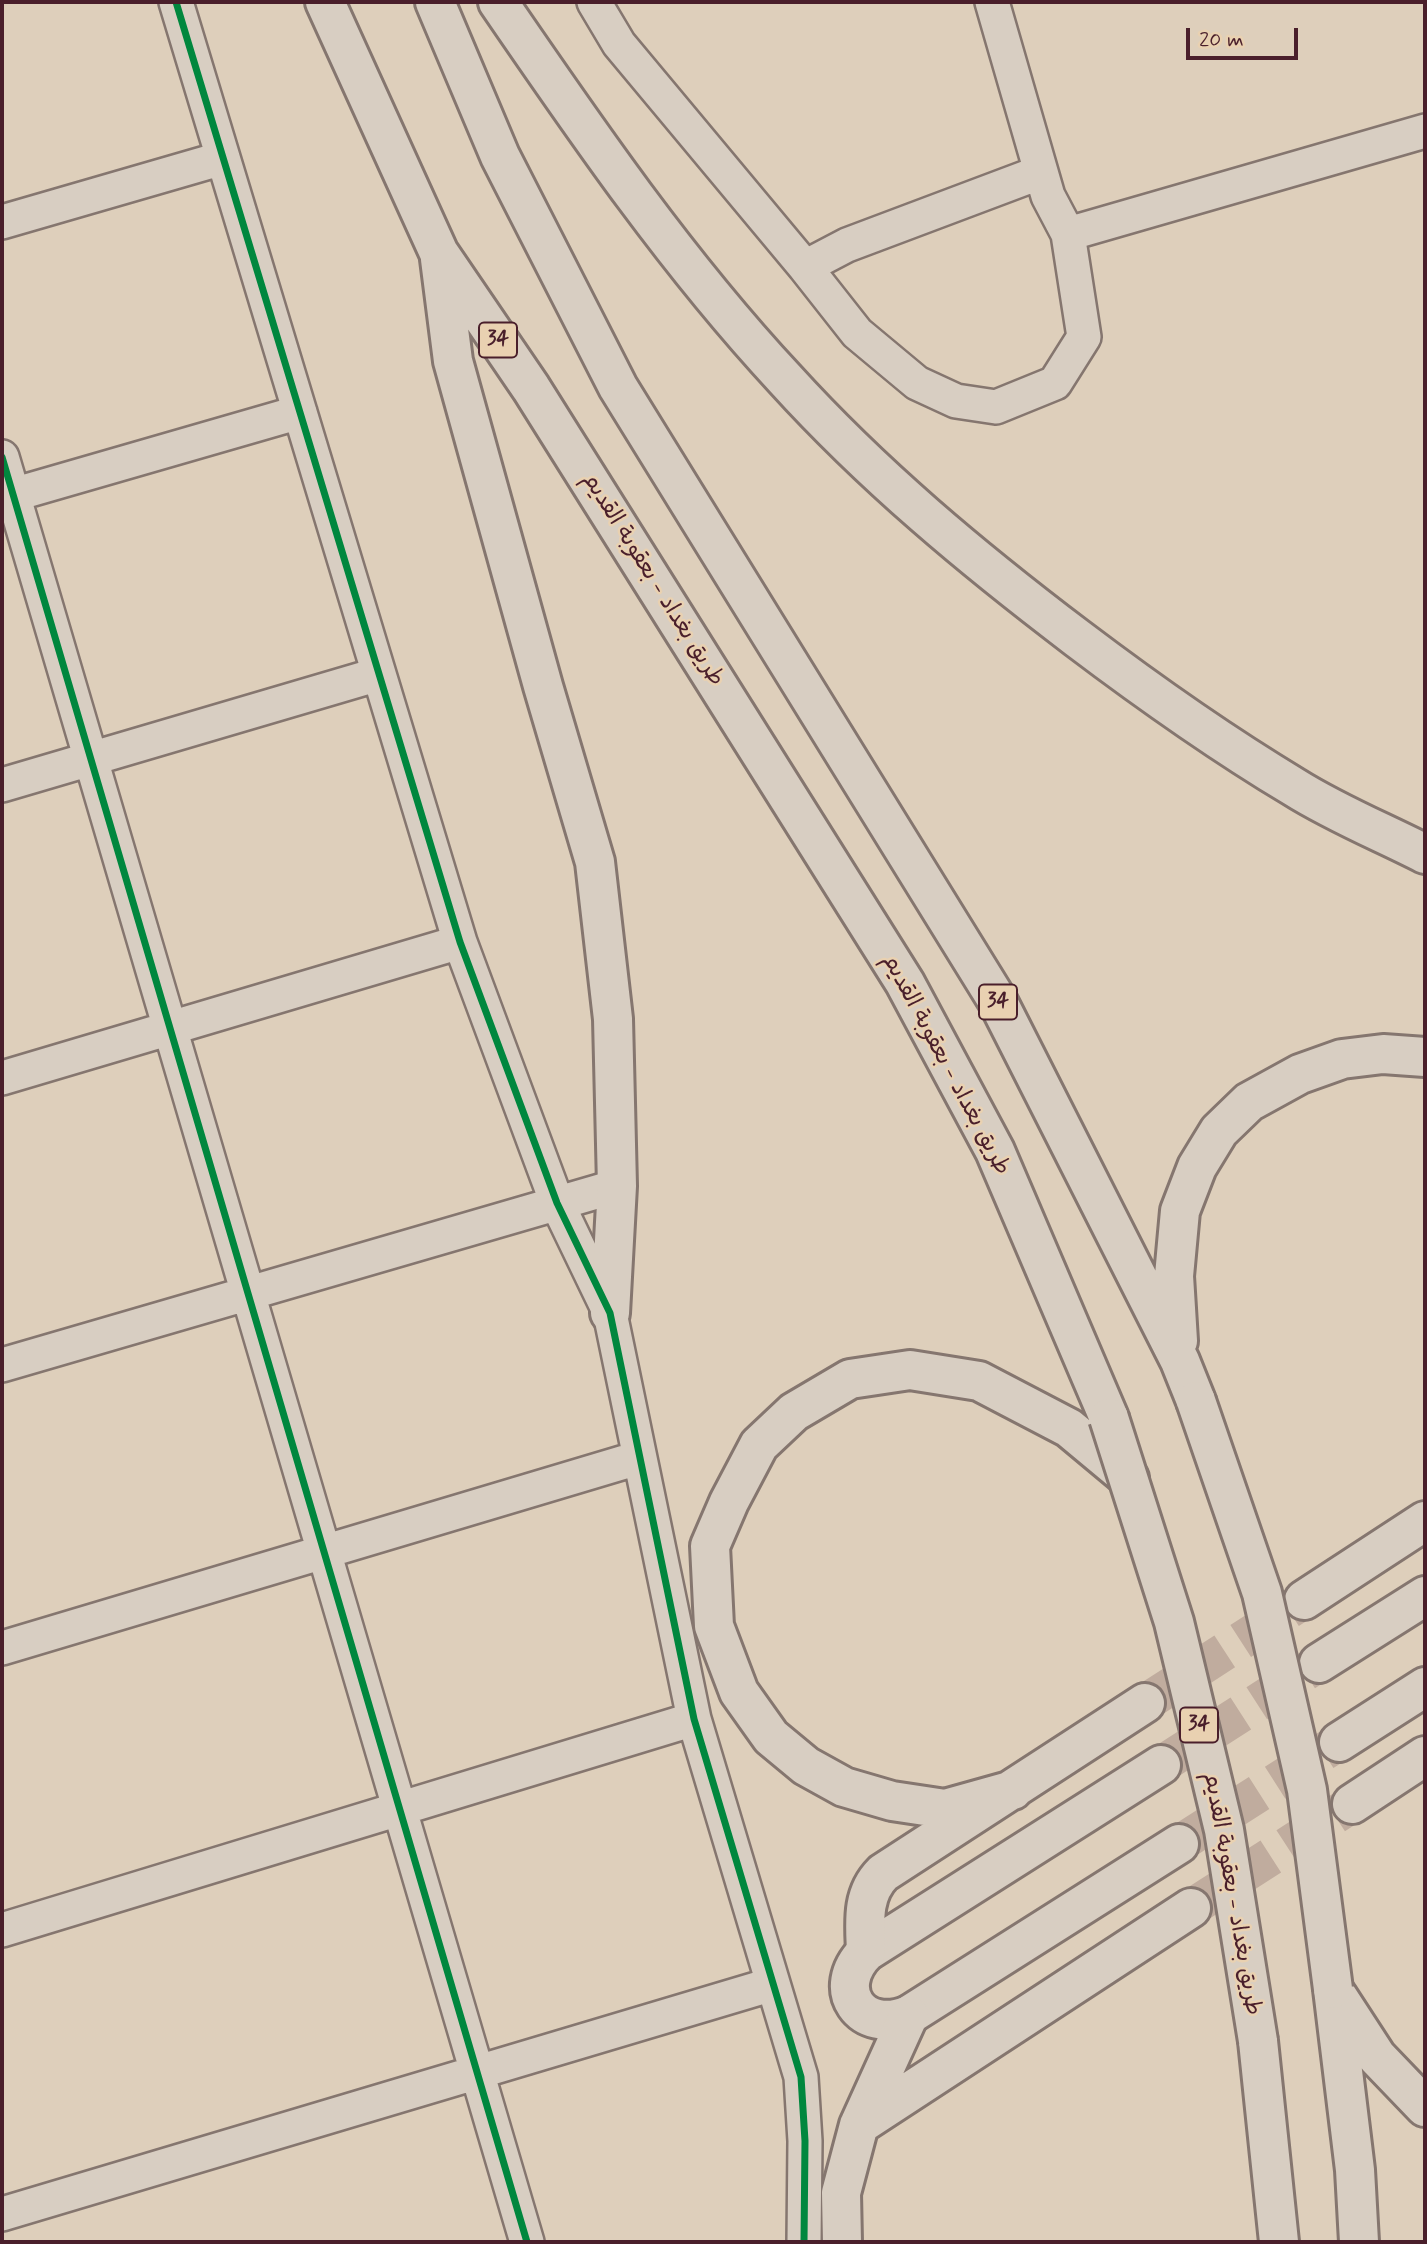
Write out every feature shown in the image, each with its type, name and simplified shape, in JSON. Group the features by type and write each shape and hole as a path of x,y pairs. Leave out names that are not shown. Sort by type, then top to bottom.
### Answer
{"main road":[{"name":"طريق بغداد - بعقوبة القديم","path":"325,2 439,253 531,388 905,983 995,1151 1109,1418 1174,1622 1224,1830 1258,2040 1279,2242"},
{"name":"34","path":"435,2 500,156 618,387 997,1000 1180,1361 1262,1593 1307,1790 1355,2170 1359,2242"},
{"path":"498,2 589,134 682,260 785,379 895,491 1014,590 1143,688 1295,788 1425,854"},
{"path":"439,253 453,361 595,862 613,1018 618,1186 610,1312"},
{"path":"1180,1361 1174,1276 1180,1211 1197,1167 1219,1130 1249,1102 1300,1074 1342,1059 1384,1054 1425,1057"},
{"path":"1013,1790 945,1808 892,1801 844,1787 806,1766 771,1737 739,1692 714,1626 710,1546 759,1444 794,1412 850,1380 910,1370 979,1381 1069,1428 1129,1478"},
{"path":"1304,1600 1425,1521"},
{"path":"1319,1663 1425,1596"},
{"path":"1339,1742 1425,1687"},
{"path":"866,1952 867,1899 876,1880 883,1873 1145,1703"},
{"path":"1352,1804 1425,1756"},
{"path":"1161,1765 866,1952 855,1963 850,1977 850,1991 856,2005 867,2015 880,2021 895,2021 909,2015 1179,1844"},
{"path":"859,2125 1191,1908"},
{"path":"1333,1989 1377,2057 1425,2107"},
{"path":"842,2242 841,2193 859,2125 909,2015"},
{"path":"1266,2242 1274,2196"}],"street":[{"path":"176,2 460,942 557,1203 610,1312 694,1719 801,2077 804,2242"},
{"path":"594,2 619,44 857,333 917,383 956,401 996,407 1055,383 1084,337 1068,234 1048,196 992,2"},
{"path":"1068,234 1425,131"},
{"path":"2,222 223,158"},
{"path":"804,267 847,245 1041,172"},
{"path":"7,497 300,412"},
{"path":"2,457 7,497 91,759 527,2242"},
{"path":"2,785 379,674"},
{"path":"2,1078 460,942"},
{"path":"2,1365 618,1186"},
{"path":"2,1648 638,1458"},
{"path":"2,1930 694,1719"},
{"path":"2,2214 773,1984"}],"tunnel":[{"path":"1145,1703 1304,1600"},
{"path":"1161,1765 1319,1663"},
{"path":"1179,1844 1339,1742"},
{"path":"1191,1908 1352,1804"}],"cycle path":[{"path":"176,2 460,942 557,1203 610,1313 694,1719 801,2077 805,2141 804,2242"},
{"path":"2,457 527,2242"}]}
